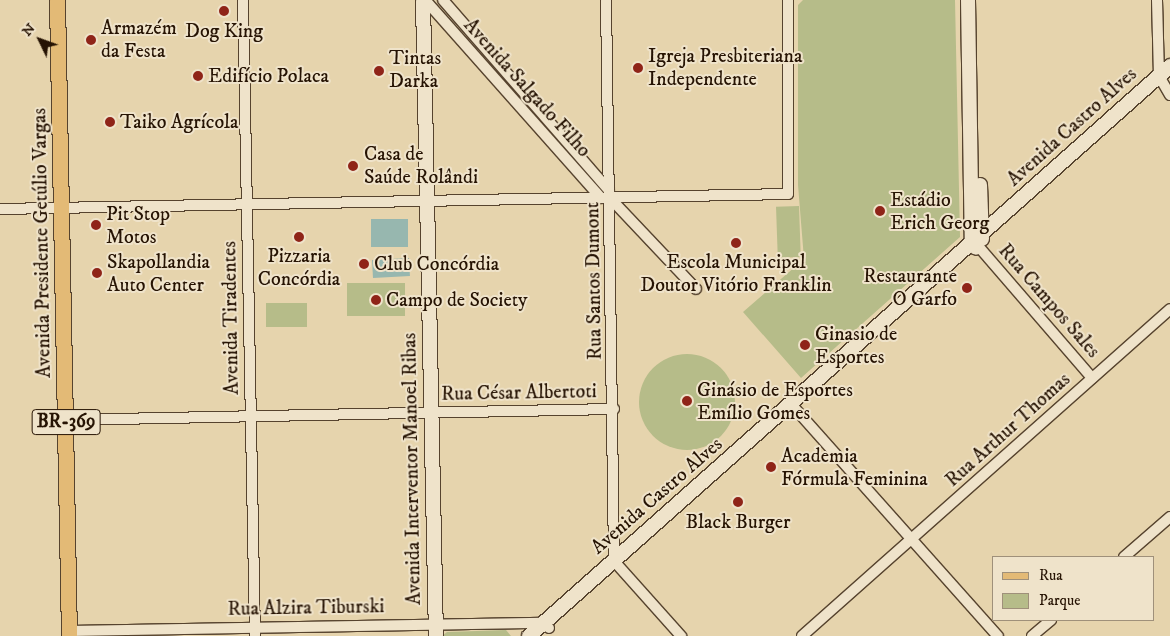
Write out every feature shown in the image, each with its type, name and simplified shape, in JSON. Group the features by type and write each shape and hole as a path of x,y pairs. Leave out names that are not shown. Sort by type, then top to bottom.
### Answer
{"main road":[{"name":"Avenida Presidente Getúlio Vargas","path":"57,0 69,633"}],"street":[{"name":"Avenida Tiradentes","path":"243,0 255,631"},
{"name":"Avenida Salgado Filho","path":"443,0 506,82"},
{"name":"Rua Santos Dumont","path":"606,0 606,195 614,409 616,564"},
{"path":"0,209 428,202 606,195 788,194 788,0"},
{"path":"968,0 978,244"},
{"path":"976,0 978,244"},
{"path":"1157,0 1165,83"},
{"name":"Avenida Salgado Filho","path":"425,1 506,82 606,195 696,289"},
{"name":"Avenida Interventor Manoel Ribas","path":"425,1 430,412 436,630"},
{"name":"Avenida Castro Alves","path":"529,636 544,629 1058,171 1165,83 1170,66"},
{"name":"Rua Campos Sales","path":"978,244 1092,378"},
{"name":"Rua Arthur Thomas","path":"802,636 1170,309"},
{"path":"794,407 998,636"},
{"name":"Rua César Albertoti","path":"66,420 614,409"},
{"path":"1125,556 1170,517"},
{"path":"616,564 681,636"},
{"path":"1032,636 1050,621"},
{"name":"Rua Alzira Tiburski","path":"69,633 544,629"}],"green space":[{"name":"Estádio Erich Georg","path":"803,0 955,0 960,237 801,378 743,312 804,259 798,185 798,5"},
{"path":"799,206 801,257 778,258 776,207"},
{"name":"Campo de Society","path":"347,283 405,283 405,316 347,316"},
{"path":"266,303 307,303 307,327 266,327"},
{"name":"Ginásio de Esportes Emílio Gomes","path":"687,354 705,358 721,368 731,384 735,402 731,420 721,436 705,446 687,450 669,446 653,436 643,420 639,402 643,384 653,368 669,358"},
{"path":"506,630 511,636 442,636 447,632"}],"water":[{"path":"371,219 408,219 408,247 371,247"},
{"path":"409,258 410,276 373,278 372,260"}],"place":[{"name":"Dog King","path":"224,11"},
{"name":"Armazém da Festa","path":"91,40"},
{"name":"Igreja Presbiteriana Independente","path":"638,68"},
{"name":"Tintas Darka","path":"379,71"},
{"name":"Edifício Polaca","path":"198,76"},
{"name":"Taiko Agrícola","path":"110,122"},
{"name":"Casa de Saúde Rolândi","path":"353,166"},
{"name":"Estádio Erich Georg","path":"880,211"},
{"name":"Pit Stop Motos","path":"96,225"},
{"name":"Pizzaria Concórdia","path":"299,237"},
{"name":"Escola Municipal Doutor Vitório Franklin","path":"736,243"},
{"name":"Club Concórdia","path":"364,264"},
{"name":"Skapollandia Auto Center","path":"97,273"},
{"name":"Restaurante O Garfo","path":"967,288"},
{"name":"Campo de Society","path":"376,300"},
{"name":"Ginasio de Esportes","path":"805,345"},
{"name":"Ginásio de Esportes Emílio Gomes","path":"687,401"},
{"name":"Academia Fórmula Feminina","path":"771,467"},
{"name":"Black Burger","path":"738,502"}]}
